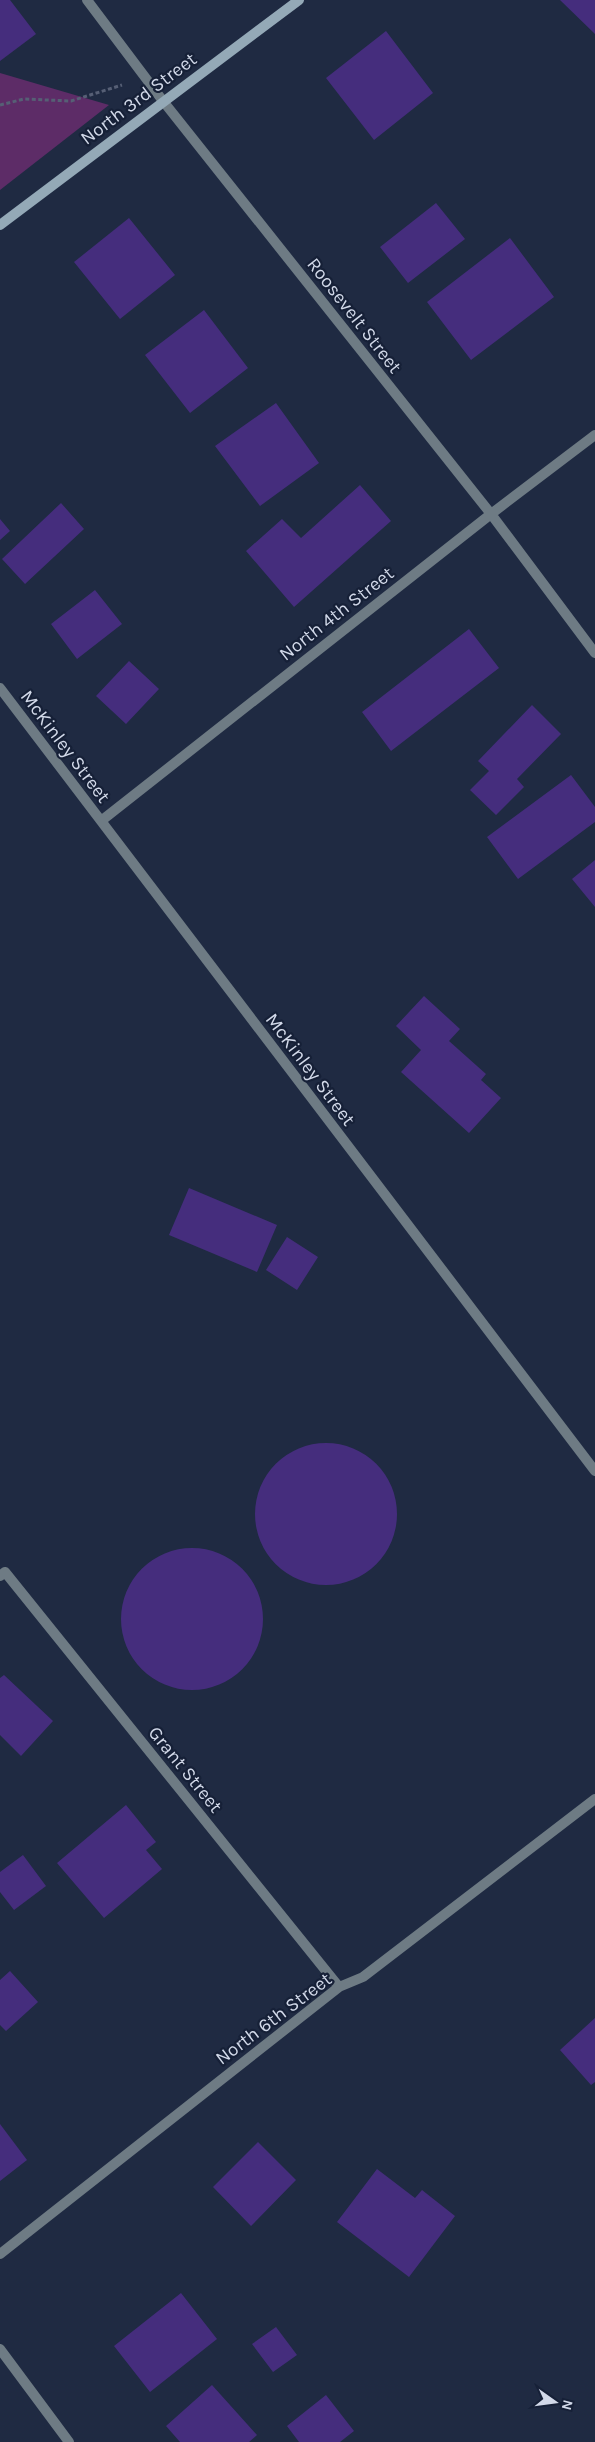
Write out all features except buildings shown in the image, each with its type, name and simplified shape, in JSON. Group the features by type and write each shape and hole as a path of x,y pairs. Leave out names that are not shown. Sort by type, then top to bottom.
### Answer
{"street":[{"name":"Roosevelt Street","path":"87,0 163,101 490,514 595,653"},
{"name":"North 3rd Street","path":"0,226 299,0"},
{"name":"North 4th Street","path":"101,821 490,514 595,435"},
{"name":"McKinley Street","path":"0,688 595,1471"},
{"name":"Grant Street","path":"3,1574 339,1987"},
{"name":"North 6th Street","path":"0,2254 339,1987 363,1977 595,1800"},
{"path":"0,2349 68,2442"}],"path":[{"path":"0,105 24,99 71,101 122,85 141,72"}],"shaded area":[{"path":"0,73 109,105 0,190"}]}
